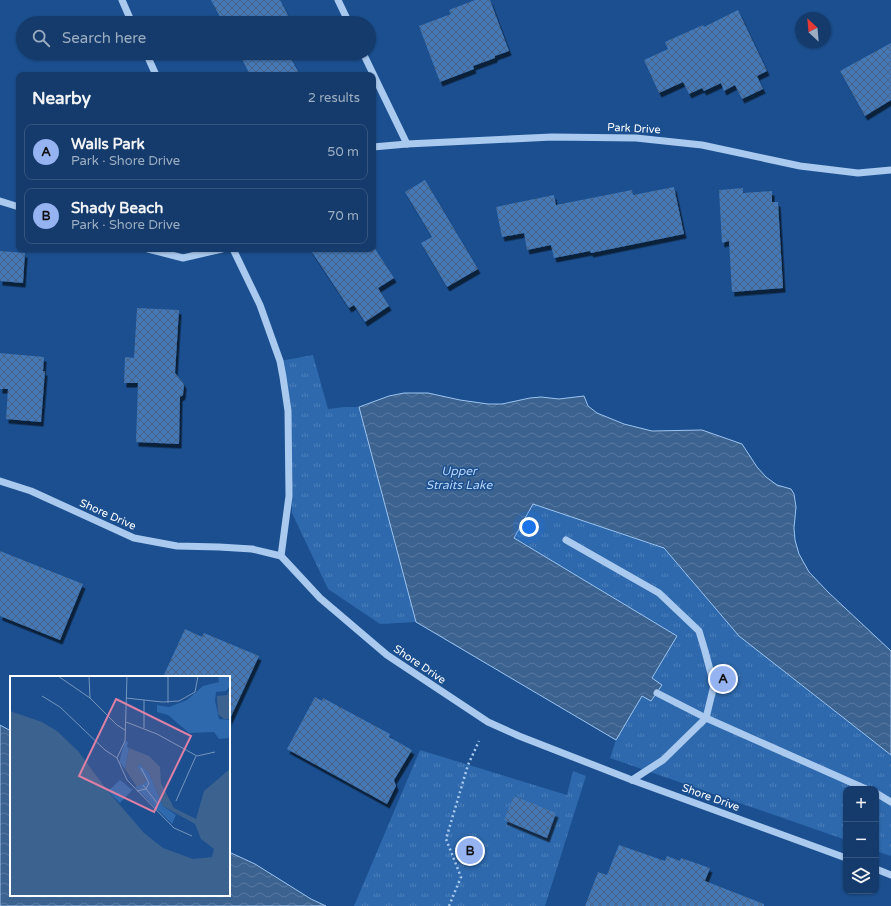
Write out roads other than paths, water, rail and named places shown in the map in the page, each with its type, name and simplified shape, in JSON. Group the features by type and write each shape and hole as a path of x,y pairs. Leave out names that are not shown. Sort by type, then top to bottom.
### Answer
{"street":[{"path":"122,0 129,16"},
{"path":"338,0 346,16"},
{"path":"149,60 155,72"},
{"path":"366,60 372,72"},
{"path":"376,80 407,144"},
{"name":"Park Drive","path":"376,147 552,137 636,138 702,145 800,166 858,173 891,170"},
{"path":"0,201 16,207"},
{"path":"160,252 183,258 209,252"},
{"path":"234,252 260,305 280,361 283,377 288,411 289,496 281,556"},
{"name":"Shore Drive","path":"0,481 31,491 134,538 177,546 252,549 281,556 320,598 387,655 488,722 632,780 843,857"},
{"path":"566,540 659,593 699,631 714,685 706,718 664,760 632,780"},
{"path":"657,692 706,718 859,786"},
{"path":"879,795 891,802"},
{"path":"879,870 891,875"}],"water":[{"name":"Upper Straits Lake","path":"404,393 428,393 488,404 502,404 541,397 559,399 584,396 588,406 597,413 624,424 652,431 702,430 742,444 757,467 766,477 777,485 791,489 794,494 796,507 794,528 795,540 799,554 809,572 828,592 891,651 891,755 739,636 664,548 533,504 514,538 677,636 652,678 662,685 651,701 642,696 616,740 416,622 359,407 389,396"},
{"path":"0,725 10,730 10,896 230,896 230,852 255,864 311,899 326,906 0,906"}],"place":[{"name":"Walls Park","path":"723,679"},
{"name":"Shady Beach","path":"470,851"}]}
